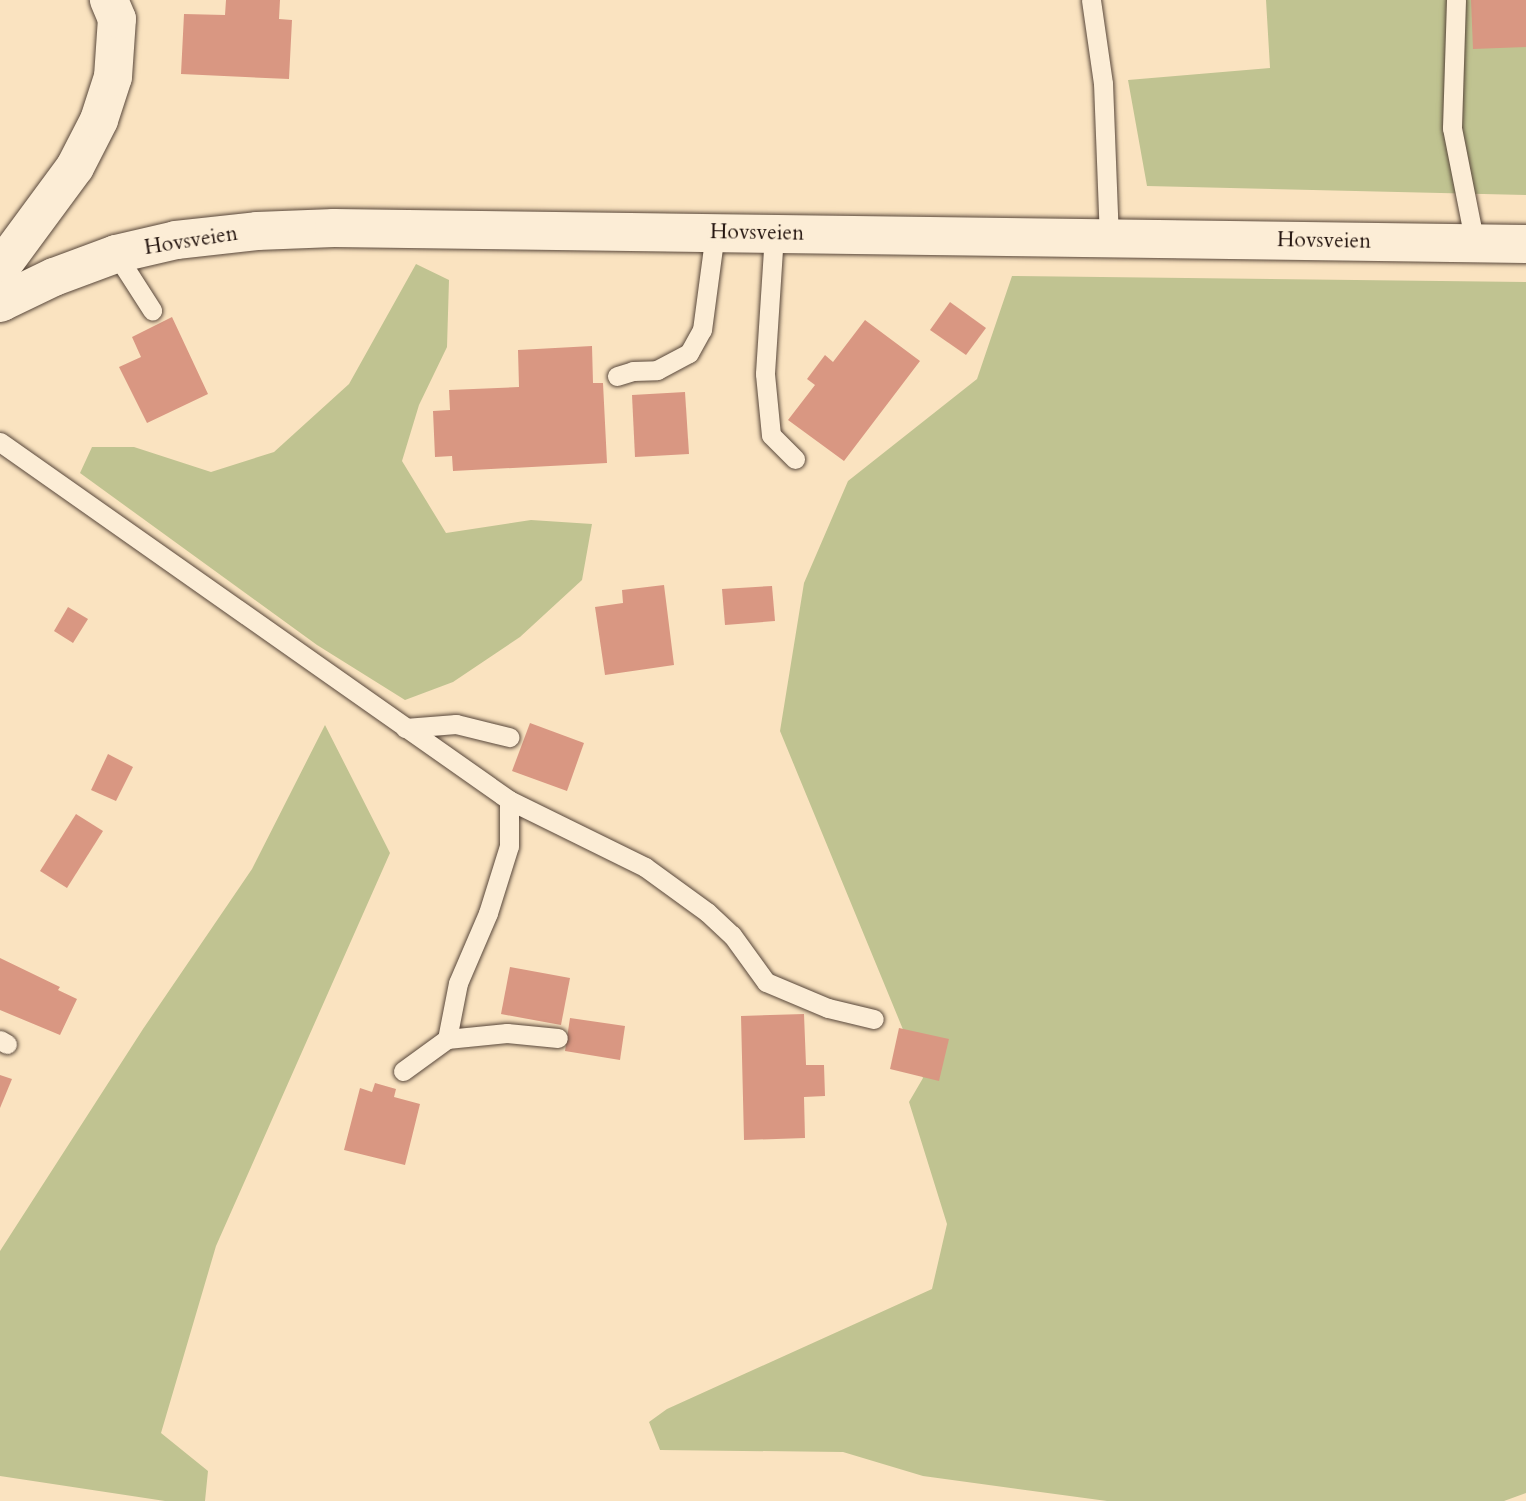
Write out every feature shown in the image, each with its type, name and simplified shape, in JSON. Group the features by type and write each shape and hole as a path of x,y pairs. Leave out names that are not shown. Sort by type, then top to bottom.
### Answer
{"street":[{"path":"1,302 2,266 75,167 99,120 113,76 117,19 114,3"},
{"name":"Hovsveien","path":"1,302 54,277 116,254 176,240 257,231 334,228 1526,244"}],"lane":[{"path":"1091,0 1103,83 1109,238"},
{"path":"1456,0 1452,128 1475,244"},
{"path":"617,376 633,371 657,370 689,353 702,330 715,233"},
{"path":"774,234 765,373 771,435 795,458"},
{"path":"116,254 152,310"},
{"path":"0,442 509,800 645,867 707,912 732,935 766,982 828,1007 874,1019"},
{"path":"405,728 456,724 509,737"},
{"path":"447,1039 458,983 488,913 509,846 509,800"},
{"path":"403,1071 447,1039 507,1033 558,1038"}],"green space":[{"path":"1266,0 1526,0 1526,195 1147,186 1128,80 1270,68"},
{"path":"416,264 449,280 447,347 419,405 402,461 446,533 531,520 592,524 582,580 520,637 453,682 405,700 317,645 80,473 92,447 134,447 211,472 274,452 349,384"},
{"path":"1012,276 1526,282 1526,1493 1504,1501 1107,1501 923,1476 843,1452 660,1450 649,1422 667,1409 932,1289 947,1224 909,1102 923,1078 780,731 804,583 848,481 977,379"},
{"path":"325,725 390,853 216,1246 161,1433 208,1471 205,1501 165,1501 0,1476 0,1251 143,1029 252,869"}],"building":[{"path":"226,0 280,0 279,19 292,20 289,79 181,74 184,14 225,15"},
{"path":"1471,0 1526,0 1526,47 1473,49"},
{"path":"950,302 986,328 966,355 930,330"},
{"path":"172,317 208,394 147,423 119,367 141,357 132,337"},
{"path":"865,320 920,361 844,461 788,420 815,385 807,379 825,355 833,362"},
{"path":"592,346 593,383 603,383 607,463 453,471 452,456 435,457 433,411 450,410 449,390 519,387 518,350"},
{"path":"685,392 689,454 635,457 632,395"},
{"path":"664,585 674,665 605,675 595,607 623,603 622,590"},
{"path":"772,586 775,621 725,625 722,589"},
{"path":"68,607 88,619 73,643 54,631"},
{"path":"530,723 584,743 567,791 512,771"},
{"path":"108,754 133,767 116,801 91,790"},
{"path":"76,814 103,831 67,888 40,871"},
{"path":"0,958 60,987 58,990 77,999 60,1035 0,1010"},
{"path":"510,967 570,978 561,1025 501,1014"},
{"path":"804,1014 806,1065 824,1065 825,1096 804,1097 805,1138 744,1140 741,1016"},
{"path":"570,1018 625,1026 620,1060 565,1051"},
{"path":"899,1028 949,1039 939,1081 890,1069"},
{"path":"0,1075 12,1079 0,1108"},
{"path":"375,1083 396,1089 394,1097 420,1104 405,1165 344,1150 360,1088 372,1092"}]}
